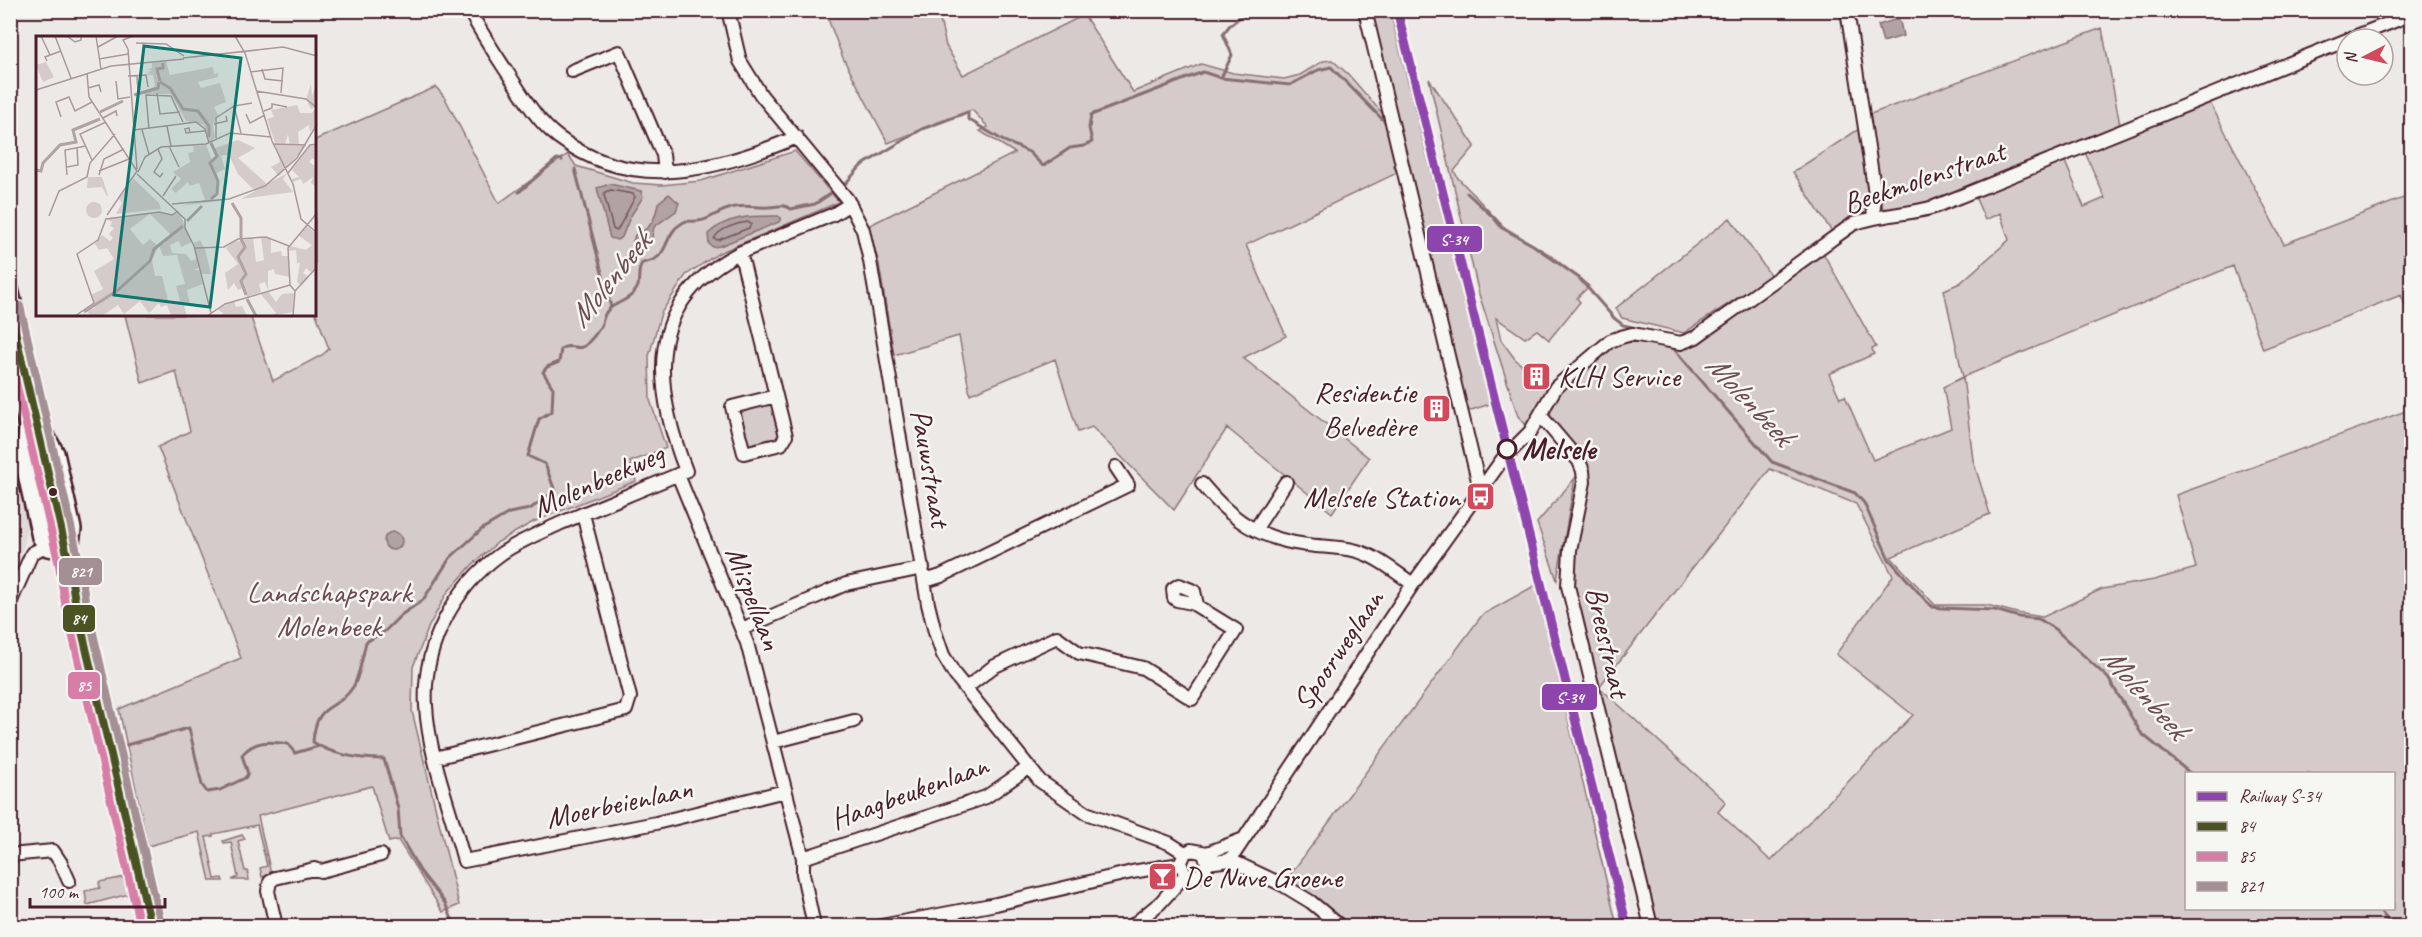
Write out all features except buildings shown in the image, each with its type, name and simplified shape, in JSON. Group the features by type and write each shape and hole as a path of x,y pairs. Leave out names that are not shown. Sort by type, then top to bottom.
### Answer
{"main road":[{"path":"10,288 43,430 48,443 54,449 73,530 69,555 75,601"},
{"path":"10,357 27,428 23,461 40,537 63,565 75,601 151,927"},
{"path":"25,448 37,440 48,443"},
{"path":"49,548 63,550 71,543"}],"street":[{"path":"469,10 483,39 530,108 557,137 598,161 637,171 665,172 702,167 797,137"},
{"name":"Pauwstraat","path":"728,10 740,61 761,95 850,204 863,230 924,575 943,655 1028,768 1047,787 1086,813 1169,843 1184,864"},
{"path":"1365,10 1480,489"},
{"path":"1847,10 1875,194 1873,218"},
{"name":"Beekmolenstraat","path":"2379,27 2412,14"},
{"name":"Beekmolenstraat","path":"1508,453 1530,432 1556,387 1610,341 1632,334 1681,343 1696,337 1853,224 1873,218 1915,213 1934,207 2335,44"},
{"path":"572,71 619,52 663,155 665,172"},
{"name":"Molenbeekweg","path":"464,861 428,726 425,685 430,651 441,626 467,587 486,566 502,553 583,514 686,471 677,447 662,384 663,349 679,304 699,281 724,261 834,214 850,204"},
{"path":"739,253 776,396 786,436 781,444 744,453 728,408 776,396"},
{"name":"Breestraat","path":"1540,416 1580,461 1583,471 1584,482 1570,550 1568,586 1651,927"},
{"name":"Spoorweglaan","path":"1230,860 1413,584 1508,453"},
{"path":"742,629 846,584 924,575 941,576 1128,485 1116,466"},
{"name":"Mispellaan","path":"678,475 742,629 803,858 803,874 814,927"},
{"path":"1255,530 1286,482"},
{"path":"1202,484 1238,521 1269,537 1294,543 1357,551 1380,561 1413,584"},
{"path":"435,758 626,710 630,697 583,514"},
{"path":"10,603 32,553 49,548"},
{"path":"966,688 993,667 1057,637 1079,653 1143,668 1192,699 1236,630 1197,605"},
{"path":"773,742 854,721"},
{"name":"Haagbeukenlaan","path":"803,858 986,797 1028,768"},
{"name":"Moerbeienlaan","path":"464,861 656,823 785,791"},
{"path":"1205,858 1242,840"},
{"path":"1132,927 1160,903 1191,850 1205,858 1230,860 1295,891 1340,927"},
{"path":"10,855 53,851 61,862 69,881"},
{"path":"276,927 268,891 270,882 275,878 314,869 321,871 381,855"},
{"path":"881,927 996,904 1132,872 1184,864 1198,876 1206,870 1205,858"}],"shaded area":[{"path":"11,445 28,522 24,545 11,578"}],"green space":[{"path":"825,11 938,11 946,46 963,75 1084,15 1133,92 1201,64 1233,73 1284,79 1300,75 1323,61 1332,60 1348,74 1389,121 1399,163 1393,165 1397,173 1246,245 1286,336 1243,358 1369,458 1332,513 1227,428 1174,510 1092,427 1078,432 1055,359 970,394 959,336 894,355 879,264 868,226 1015,153 980,131 988,127 972,110 888,143 843,58"},
{"path":"1371,11 1390,11 1490,404 1465,412"},
{"path":"2102,28 2120,125 1937,200 1917,207 1886,211 1883,209 1868,115"},
{"path":"1429,79 1475,146 1454,171 1458,178 1504,227 1549,254 1589,286 1577,298 1580,302 1549,340 1537,330 1525,338 1496,318 1501,340 1515,359 1547,389 1527,426 1518,416 1479,294"},
{"name":"Landschapspark Molenbeek","path":"436,87 445,98 499,203 568,154 576,166 633,183 662,185 701,181 795,151 839,202 719,253 686,275 661,313 649,356 650,400 666,448 630,462 636,481 533,522 498,542 473,564 447,593 429,626 413,667 412,711 459,905 443,912 398,840 389,842 372,786 258,816 271,874 262,877 260,868 267,866 257,825 206,837 215,879 222,878 223,881 210,881 199,832 148,846 119,709 241,658 158,447 190,431 176,371 142,383 125,316 250,316 273,381 329,349 316,314 316,140"},
{"path":"2208,99 2284,244 2411,195 2411,320 2401,295 2263,349 2233,266 1963,377 1944,290 1960,283 2009,240 2000,213 1985,220 1974,194 2063,157 2084,207 2105,198 2084,150"},
{"path":"1862,127 1871,200 1866,208 1832,232 1793,172"},
{"path":"1730,218 1771,276 1684,333 1622,318 1616,308"},
{"path":"1822,251 1876,347 1872,349 1874,354 1829,374 1840,398 1845,396 1873,460 1951,428 1943,387 1963,377 1973,460 1990,514 1891,557 1935,605 1987,605 2043,617 2102,589 2154,580 2196,568 2176,495 2411,409 2411,926 1656,926 1571,576 1590,475 1582,459 1558,432 1551,419 1552,408 1557,396 1579,370 1619,342 1636,339 1679,350 1690,347","holes":["1770,469 1856,504 1893,576 1836,654 1913,715 1771,861 1718,812 1726,802 1599,687"]},
{"path":"770,402 773,404 782,437 779,440 750,448 746,446 739,410"},
{"path":"1575,478 1557,580 1537,523"},
{"path":"1536,585 1617,926 1352,926 1287,879 1482,615"},
{"path":"242,835 245,839 238,841 249,880 232,880 238,877 231,842 224,843 223,841"},
{"path":"126,877 129,894 87,905 85,891 100,888 99,882"}],"water":[{"path":"1897,19 1900,21 1903,36 1883,42 1878,25"},
{"path":"610,184 641,191 643,197 630,217 622,237 617,240 610,238 597,188"},
{"path":"669,194 679,203 676,211 654,227 651,242 645,247 635,246 633,242 635,235 649,226 654,219 658,203"},
{"path":"778,216 781,218 779,222 720,246 713,247 709,244 708,234 724,223 741,218"},
{"path":"389,532 397,532 402,537 400,548 389,550 384,545 384,537"}],"waterway":[{"path":"1221,78 1232,55 1223,34 1230,25 1249,10"},
{"name":"Molenbeek","path":"845,184 861,166 922,129 968,112 968,119 1002,140 1029,152 1043,166 1070,148 1092,142 1089,128 1091,115 1203,72 1221,78 1290,85 1318,70 1331,67 1388,125"},
{"path":"519,192 557,159 562,160"},
{"path":"575,169 611,307"},
{"name":"Molenbeek","path":"1467,193 1502,228 1533,245 1579,278 1623,325 1673,336"},
{"name":"Molenbeek","path":"455,926 445,903 420,871 400,836 398,808 384,759 347,756 321,747 313,742 318,719 328,708 347,695 353,687 366,642 385,631 401,615 423,600 450,558 482,529 509,513 530,509 555,491 545,464 528,456 539,419 552,411 553,388 543,372 547,367 559,362 561,349 564,347 580,348 588,343 601,326 607,311 636,290 642,263 660,255 675,229 686,221 705,219 736,207 782,206 791,209 815,204 830,194"},
{"name":"Molenbeek","path":"1674,346 1674,349 1772,462 1855,493 1864,503 1889,559 1933,607 1995,610 2019,617 2039,619 2056,630 2108,678 2141,733 2189,772"},
{"path":"126,745 189,728 202,785 207,792 220,790 245,778 248,774 242,755 257,744 269,742 288,744 295,753 319,746"},
{"name":"Molenbeek","path":"2380,910 2392,926"}],"rail line":[{"name":"S-34","path":"1397,10 1627,926"}],"transit line":[{"name":"821","path":"20,306 79,561 85,599 161,924"},
{"name":"84","path":"10,310 151,926"},
{"name":"85","path":"10,357 140,926"}],"place":[{"name":"KLH Service","path":"1537,376"},
{"name":"Residentie Belvedère","path":"1437,409"},
{"name":"Melsele","path":"1507,449"},
{"name":"Melsele Station","path":"1481,497"},
{"name":"De Nuve Groene","path":"1162,877"}]}
